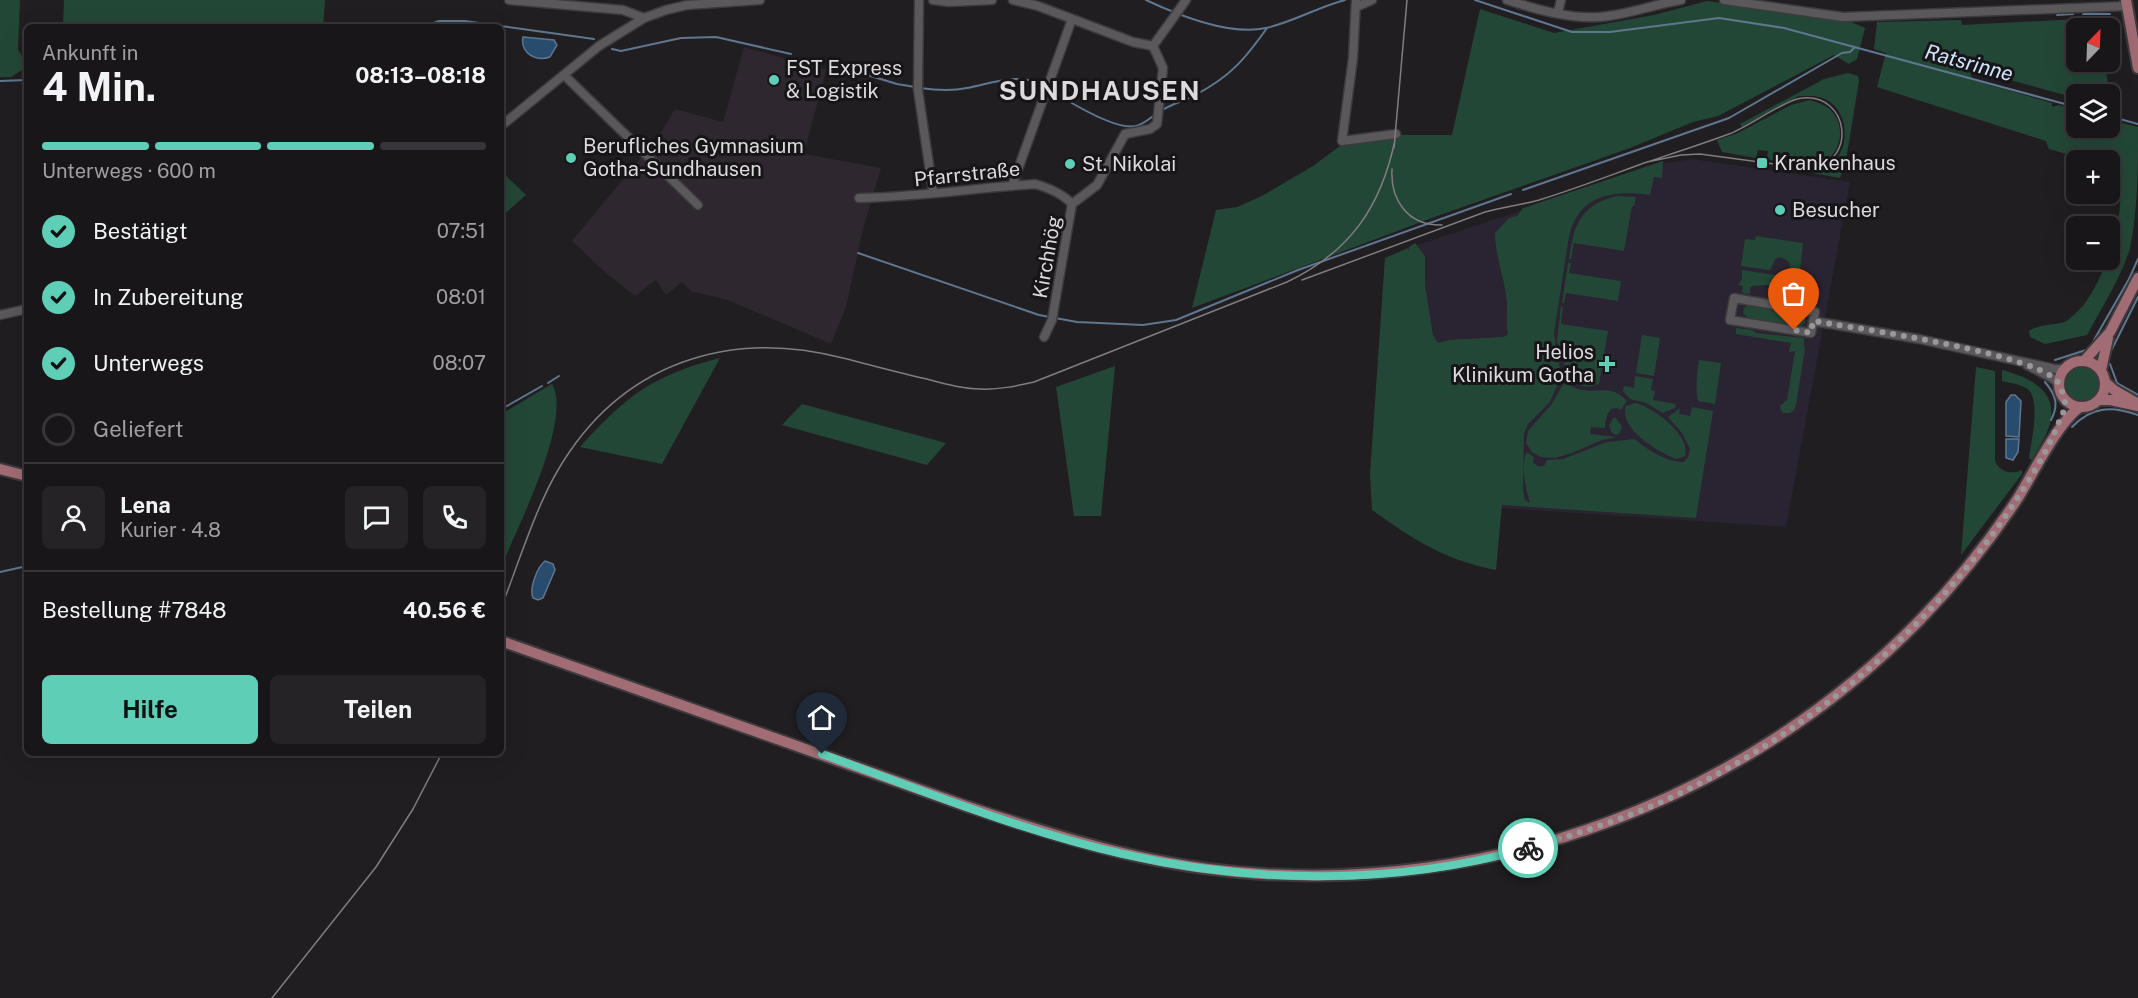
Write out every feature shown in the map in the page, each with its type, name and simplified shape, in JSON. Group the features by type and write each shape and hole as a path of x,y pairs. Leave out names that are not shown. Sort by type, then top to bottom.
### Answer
{"main road":[{"path":"2126,3 2138,68"},
{"path":"2138,278 2110,332 2103,353 2101,370 2106,383 2138,404"},
{"path":"2084,361 2110,332"},
{"path":"2054,438 2064,409 2065,400 2059,384 2065,369 2074,362 2084,361 2093,363 2101,370"},
{"path":"504,642 986,812 1123,854 1197,867 1286,876 1385,873 1426,868 1512,852 1595,828 1660,802 1705,780 1794,727 1861,675 1921,620 1988,541 2072,412 2100,400 2106,383"},
{"path":"2065,400 2071,405 2080,407"},
{"path":"2100,400 2138,404"},
{"path":"0,469 24,475"}],"street":[{"path":"509,0 623,10 644,18"},
{"path":"504,124 599,46 644,18 666,9 687,5 760,0"},
{"path":"919,0 918,88 933,192"},
{"path":"933,0 949,2 992,0"},
{"path":"1012,0 1038,6 1144,45 1153,46 1185,0"},
{"path":"1372,0 1356,2 1353,58 1342,141 1395,134"},
{"path":"1507,0 1584,17 1610,16 1681,0"},
{"path":"1558,12 1561,0"},
{"path":"1724,0 1843,17 2126,3"},
{"path":"1012,186 1072,19"},
{"name":"Kirchhög","path":"1044,337 1053,316 1072,204 1097,185 1125,134 1150,129 1157,124 1163,68 1153,46"},
{"path":"564,75 698,205"},
{"name":"Pfarrstraße","path":"859,198 903,197 933,192 1035,184 1066,197 1072,204"},
{"path":"1734,297 1815,312 1813,321 1811,333 1730,320 1734,297"},
{"path":"0,315 24,310"},
{"path":"1813,321 1929,341 2055,369 2065,369"},
{"path":"2019,361 2059,384"}],"shaded area":[{"path":"744,47 826,70 804,154 881,168 863,229 846,307 831,344 728,300 691,291 682,282 666,295 656,280 635,296 572,241 658,137 675,109 723,122"},
{"name":"Helios Klinikum Gotha","path":"1692,159 1850,182 1786,527 1501,508 1491,495 1506,491 1518,479 1517,459 1509,454 1450,456 1416,454 1402,447 1392,431 1409,270 1408,248 1666,163"}],"green space":[{"path":"0,0 20,0 18,49 24,65 22,70 11,77 0,77"},
{"path":"64,0 325,0 323,24 63,24"},
{"path":"1707,1 1849,21 1865,28 1857,59 1849,64 1834,55 1718,116 1693,122 1630,148 1440,215 1192,308 1216,210 1237,207 1262,196 1313,166 1344,143 1401,135 1452,135 1480,9 1554,33 1654,15"},
{"path":"1961,20 1962,25 2066,20 2066,72 2106,72 2108,84 2066,84 2066,95 1970,69 1972,80 2052,103 2052,107 2059,105 2066,107 2066,138 2120,138 2120,123 2138,127 2138,173 2130,248 2122,270 2087,335 2045,344 2030,337 2029,331 2039,326 2068,320 2085,303 2103,270 2120,270 2120,150 2066,150 2066,154 2049,149 2046,141 1877,87 1886,53 1874,49 1877,22"},
{"path":"1848,73 1858,76 1859,81 1845,166 1840,178 1812,173 1834,161 1839,155 1844,140 1842,117 1833,104 1824,98 1799,96 1742,127 1740,124 1824,79"},
{"path":"1810,100 1832,111 1840,129 1835,151 1825,162 1812,166 1799,166 1767,159 1768,151 1758,150 1756,158 1722,152 1717,140 1738,133 1791,105"},
{"path":"1663,161 1662,178 1654,177 1650,195 1624,193 1600,198 1581,211 1574,222 1569,236 1554,333 1561,376 1550,402 1528,424 1524,434 1523,491 1525,500 1530,503 1524,470 1527,452 1534,457 1535,464 1544,466 1547,460 1563,459 1607,442 1635,439 1658,455 1684,462 1690,449 1682,433 1668,417 1680,408 1679,414 1690,416 1692,407 1713,411 1696,518 1502,505 1496,570 1445,555 1402,531 1372,510 1370,474 1385,258 1408,248 1409,252 1409,247 1415,243 1425,256 1425,285 1433,335 1438,343 1449,340 1504,337 1508,334 1507,305 1495,233 1509,218 1517,216 1523,208"},
{"path":"504,174 526,195 504,214"},
{"path":"1617,196 1636,197 1634,206 1632,206 1624,251 1574,243 1571,259 1569,259 1573,236 1581,218 1595,205"},
{"path":"1756,236 1803,243 1800,272 1794,290 1767,285 1752,286 1750,294 1742,293 1743,286 1738,285 1742,279 1742,270 1782,276 1787,274 1790,268 1789,262 1781,257 1775,259 1769,270 1741,266 1745,239 1755,240"},
{"path":"1568,263 1571,263 1569,273 1621,281 1618,301 1566,293 1564,303 1562,303"},
{"path":"1749,304 1803,313 1805,323 1799,328 1750,320 1743,313 1744,308"},
{"path":"1561,306 1563,307 1561,324 1608,331 1599,384 1582,386 1567,379 1557,341"},
{"path":"1736,328 1752,330 1756,333 1804,338 1805,348 1796,405 1790,413 1783,413 1780,408 1787,400 1795,351 1789,352 1791,343 1736,334"},
{"path":"1642,335 1660,338 1654,376 1636,373"},
{"path":"720,358 662,464 580,447 612,414 642,390 676,372"},
{"path":"1699,360 1721,363 1715,404 1698,401 1696,386"},
{"path":"2082,364 2090,365 2096,370 2101,376 2101,392 2096,398 2090,403 2082,404 2074,403 2068,398 2063,392 2062,384 2063,376 2068,370 2074,365"},
{"path":"1115,366 1101,516 1074,516 1056,387"},
{"path":"1976,367 1995,371 1995,461 2006,472 2022,470 2022,474 1961,555"},
{"path":"2002,370 2037,385 2048,398 2051,407 2050,423 2032,460 2029,458 2035,410 2031,393 2026,388 2002,381"},
{"path":"1635,376 1653,379 1651,390 1655,391 1653,400 1676,404 1675,408 1663,413 1646,403 1630,399 1623,391 1624,386 1634,388"},
{"path":"1564,383 1582,390 1611,391 1627,401 1621,410 1613,408 1610,410 1605,428 1591,427 1590,434 1617,437 1602,440 1555,458 1541,457 1532,452 1526,443 1528,431 1551,405"},
{"path":"552,384 556,400 550,444 532,495 506,556 504,552 504,412"},
{"path":"1635,403 1660,416 1677,431 1686,448 1685,456 1676,459 1669,456 1634,431 1625,414 1626,406"},
{"path":"802,404 946,443 927,465 782,425"},
{"path":"1613,418 1616,418 1622,427 1619,434 1615,435 1609,426"}],"water":[{"path":"523,37 554,40 557,45 550,57 539,58 527,52 524,48"},
{"path":"2011,395 2015,395 2021,401 2019,437 2006,436 2006,402"},
{"path":"2006,439 2019,439 2018,452 2013,460 2006,458"},
{"path":"545,561 553,564 555,570 543,598 538,600 533,598 532,594 534,578"}],"waterway":[{"path":"1146,0 1204,23 1252,30 1276,25 1345,0"},
{"path":"1475,0 1572,32 1610,32 1719,18 1784,28 2066,104"},
{"path":"2057,15 2073,14"},
{"path":"2083,14 2110,14"},
{"path":"431,24 439,21 486,24"},
{"path":"504,26 594,39"},
{"path":"1161,111 1191,97 1227,74 1244,58 1267,28"},
{"path":"612,49 621,51 681,38 716,37 791,54"},
{"path":"1523,190 1729,118 1854,48"},
{"path":"831,64 897,84 915,87"},
{"path":"920,88 956,90 1016,79 1035,81 1044,85"},
{"path":"0,81 24,80"},
{"path":"1049,88 1089,113 1119,125 1136,126 1156,114"},
{"name":"Ratsrinne","path":"2120,119 2138,124"},
{"path":"858,253 1039,315 1077,322 1143,325 1176,320 1298,270 1511,194"},
{"path":"2094,340 2138,259"},
{"path":"2112,349 2138,297"},
{"path":"2055,360 2086,350"},
{"path":"2110,364 2117,383 2138,395"},
{"path":"548,383 559,376"},
{"path":"2045,382 2052,391 2056,405 2051,420"},
{"path":"507,406 542,386"},
{"path":"2072,427 2087,415 2103,410 2120,410 2138,415"},
{"path":"0,572 24,567"}],"tram line":[{"path":"1394,148 1407,0"},
{"path":"1302,280 1485,212 1552,196 1647,162 1729,134 1778,108 1803,98 1818,99 1830,106 1838,116 1842,128 1841,141 1836,153 1827,163 1812,169 1700,154 1681,155 1647,162"},
{"path":"504,600 534,519 558,470 583,434 612,404 645,380 680,363 718,352 758,348 800,350 843,358 967,388 1000,388 1034,382 1287,282 1309,270 1345,242 1359,225 1381,186 1395,140"},
{"path":"1392,169 1394,191 1404,209 1420,221 1442,225"},
{"path":"272,998 376,867 413,809 440,756"}],"way so far":[{"path":"1528,848 1595,828 1660,802 1754,752 1827,704 1890,650 1950,587 1988,541 2018,498 2054,438 2065,405 2059,384 2056,380 2019,361 1919,339 1813,321 1811,333 1794,330"}],"place":[{"name":"FST Express & Logistik","path":"774,80"},
{"name":"Berufliches Gymnasium Gotha-Sundhausen","path":"571,158"},
{"name":"Krankenhaus","path":"1762,163"},
{"name":"St. Nikolai","path":"1070,164"},
{"name":"Besucher","path":"1780,210"},
{"name":"Helios Klinikum Gotha","path":"1607,364"}],"district":[{"name":"SUNDHAUSEN","path":"1100,91"}],"route":[{"path":"822,754 1036,829 1123,854 1187,866 1286,876 1385,873 1473,860 1528,848"}]}
